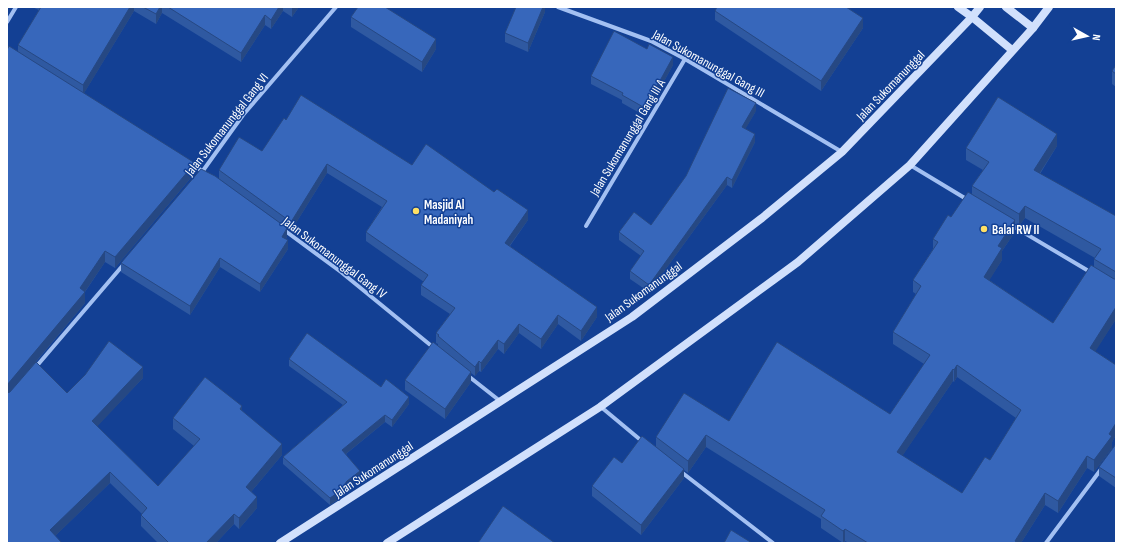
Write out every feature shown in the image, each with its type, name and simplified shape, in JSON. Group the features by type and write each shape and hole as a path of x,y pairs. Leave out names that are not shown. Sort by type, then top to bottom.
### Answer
{"main road":[{"path":"958,7 1012,50"},
{"name":"Jalan Sukomanunggal","path":"280,543 632,316 762,218 842,152 980,7"},
{"path":"1006,7 1032,28"},
{"path":"387,543 600,406 798,262 910,165 1049,7"}],"street":[{"path":"7,22 16,7"},
{"name":"Jalan Sukomanunggal Gang VI","path":"197,177 243,115 336,7"},
{"name":"Jalan Sukomanunggal Gang III","path":"558,7 652,41 842,152"},
{"name":"Jalan Sukomanunggal Gang III A","path":"586,226 685,59"},
{"path":"189,163 209,176"},
{"path":"910,165 970,201"},
{"path":"1003,221 1096,276"},
{"name":"Jalan Sukomanunggal Gang IV","path":"278,226 341,272 439,351"},
{"path":"32,372 127,260"},
{"path":"463,371 500,401"},
{"path":"600,406 624,428 649,447"},
{"path":"674,466 773,543"},
{"path":"1046,543 1103,466"}],"building":[{"path":"41,7 130,7 83,85 18,45"},
{"path":"143,7 160,7 156,14"},
{"path":"168,7 279,7 271,20 265,15 241,53"},
{"path":"358,7 385,7 436,39 422,62 351,17"},
{"path":"516,7 543,7 528,43 505,33"},
{"path":"717,7 846,7 863,18 821,81 715,11"},
{"path":"614,31 647,49 649,44 673,57 645,108 622,95 623,93 591,76"},
{"path":"9,46 195,163 115,257 105,251 80,288 85,292 7,385 7,50"},
{"path":"1116,65 1116,74 1112,71"},
{"path":"728,88 756,103 742,127 755,134 732,180 727,177 649,285 630,271 644,251 619,232 634,212 651,225 686,176"},
{"path":"301,95 412,165 426,144 494,192 497,189 528,210 505,243 597,307 581,331 558,315 541,339 519,324 504,344 498,340 481,363 479,361 475,367 436,333 455,308 421,285 428,275 366,232 387,201 327,164 291,222 219,170 239,137 262,151 284,118 286,120"},
{"path":"998,97 1057,134 1034,170 1116,216 1116,272 1094,259 1101,249 1025,206 1019,214 972,186 989,162 966,148"},
{"path":"201,169 215,176 287,228 282,237 288,240 260,284 220,258 190,306 121,263"},
{"path":"968,192 1015,220 998,246 1002,248 984,277 1053,323 1091,265 1116,279 1116,307 1090,348 1116,365 1116,423 1109,434 1112,436 1094,460 1087,456 1058,501 1045,493 1015,541 1018,543 868,543 845,529 843,531 821,516 825,510 706,435 688,461 656,437 684,393 729,421 777,342 890,414 930,355 893,332 921,286 913,280 938,242 933,239 948,215 951,217","holes":["957,365 1021,410 990,460 985,457 962,493 897,452"]},
{"path":"307,333 381,387 386,379 409,397 392,420 385,415 342,450 360,471 347,481 339,492 330,498 283,457 347,402 289,359"},
{"path":"109,341 143,367 92,421 158,486 200,439 173,418 205,377 242,406 240,409 282,444 246,487 257,497 239,518 234,514 206,543 169,543 141,515 147,508 110,472 50,530 62,543 7,543 7,393 10,392 36,362 67,393 85,375"},
{"path":"433,342 471,372 445,409 405,380"},
{"path":"642,436 684,469 641,525 592,486 614,457 622,463"},
{"path":"1116,444 1116,478 1099,467"},
{"path":"503,506 555,543 478,543"},
{"path":"731,530 752,543 724,543"}],"place":[{"name":"Masjid Al Madaniyah","path":"416,211"},
{"name":"Balai RW II","path":"984,229"}]}
